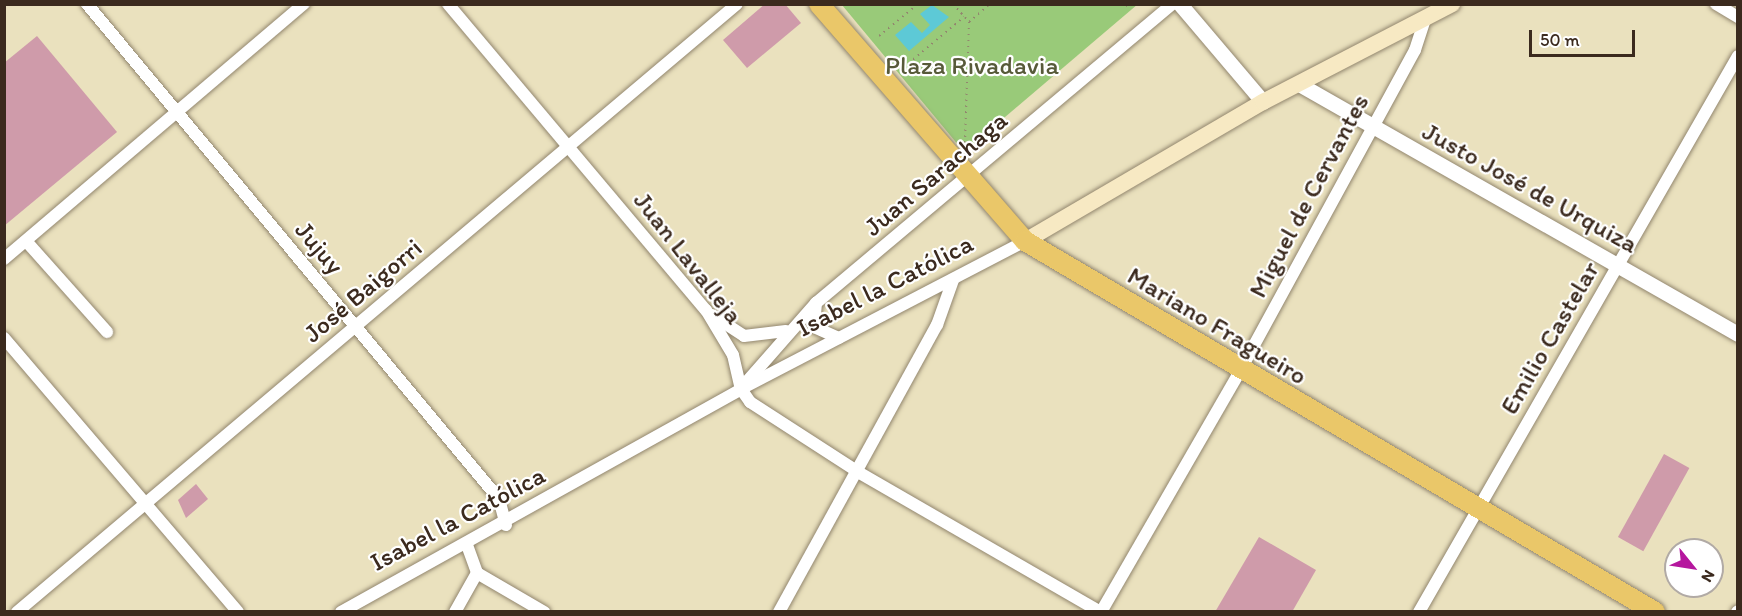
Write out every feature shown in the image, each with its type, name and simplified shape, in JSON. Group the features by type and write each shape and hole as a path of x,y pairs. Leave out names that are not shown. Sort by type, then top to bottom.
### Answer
{"main road":[{"name":"Mariano Fragueiro","path":"819,4 1025,242 1240,371 1655,612"},
{"name":"Isabel la Católica","path":"1025,242 1263,102 1452,4"}],"street":[{"name":"Jujuy","path":"87,4 499,500 506,525"},
{"path":"4,259 304,4"},
{"name":"Juan Lavalleja","path":"448,4 706,310 733,355 741,389"},
{"name":"José Baigorri","path":"16,612 737,4"},
{"name":"Juan Sarachaga","path":"741,389 786,331 816,303 968,178 1172,4"},
{"path":"1180,4 1263,102"},
{"path":"1716,4 1737,17"},
{"name":"Miguel de Cervantes","path":"1101,612 1240,371 1415,50 1425,19"},
{"name":"Emilio Castelar","path":"1419,612 1737,56"},
{"name":"Justo José de Urquiza","path":"1299,84 1737,334"},
{"path":"26,241 107,332"},
{"name":"Isabel la Católica","path":"341,612 506,525 741,389 1025,242"},
{"path":"779,612 937,325 953,280"},
{"path":"816,303 814,327 839,338"},
{"path":"706,310 744,336 786,331"},
{"path":"4,338 237,612"},
{"path":"741,389 764,413 858,472 1101,612"},
{"path":"467,545 477,573 544,612"},
{"path":"455,612 477,573"}],"path":[{"path":"879,36 918,4"},
{"path":"953,4 969,22 966,143"},
{"path":"969,22 990,4"},
{"path":"1120,4 1128,6"},
{"path":"904,68 964,17"}],"green space":[{"name":"Plaza Rivadavia","path":"1138,4 964,152 842,5"}],"water":[{"path":"932,5 949,17 909,51 895,35 911,22 922,33 930,25 920,14"}],"building":[{"path":"765,4 785,4 801,23 747,68 723,40"},
{"path":"37,36 117,132 4,226 4,63"},
{"path":"1664,454 1689,468 1643,551 1618,537"},
{"path":"196,484 208,499 186,518 178,500"},
{"path":"1259,537 1316,570 1292,612 1215,612"}]}
